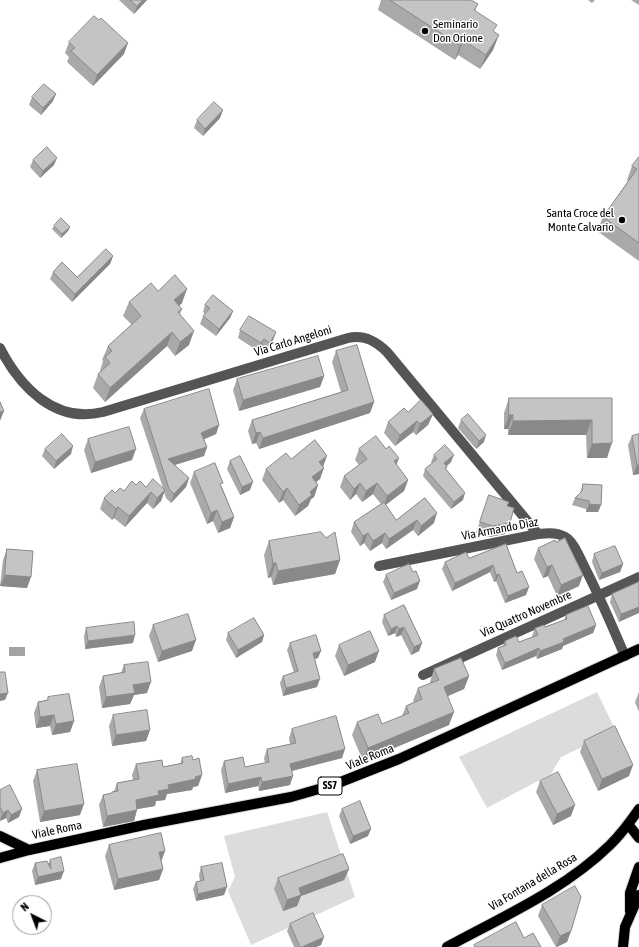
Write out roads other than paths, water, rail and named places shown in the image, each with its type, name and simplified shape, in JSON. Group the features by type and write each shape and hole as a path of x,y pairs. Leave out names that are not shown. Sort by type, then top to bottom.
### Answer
{"main road":[{"name":"Viale Roma","path":"0,858 29,850 188,816 291,797 318,790 348,780 399,759 639,649"},
{"name":"Via Fontana della Rosa","path":"447,947 527,903 565,880 598,856 615,839 639,809"},
{"path":"628,824 639,838"},
{"path":"0,836 29,850"},
{"path":"630,912 630,893 639,867"},
{"path":"623,947 624,932 630,912 639,895"}],"street":[{"name":"Via Carlo Angeloni","path":"0,348 16,376 36,396 44,402 66,412 87,415 103,412 348,338 360,336 369,339 380,345 387,352 538,534"},
{"name":"Via Armando Diaz","path":"379,566 538,534 558,534 569,540 576,551 599,596 625,656"},
{"name":"Via Quattro Novembre","path":"423,675 639,577"}],"place":[{"name":"Seminario Don Orione","path":"425,31"},
{"name":"Santa Croce del Monte Calvario","path":"622,220"}]}
